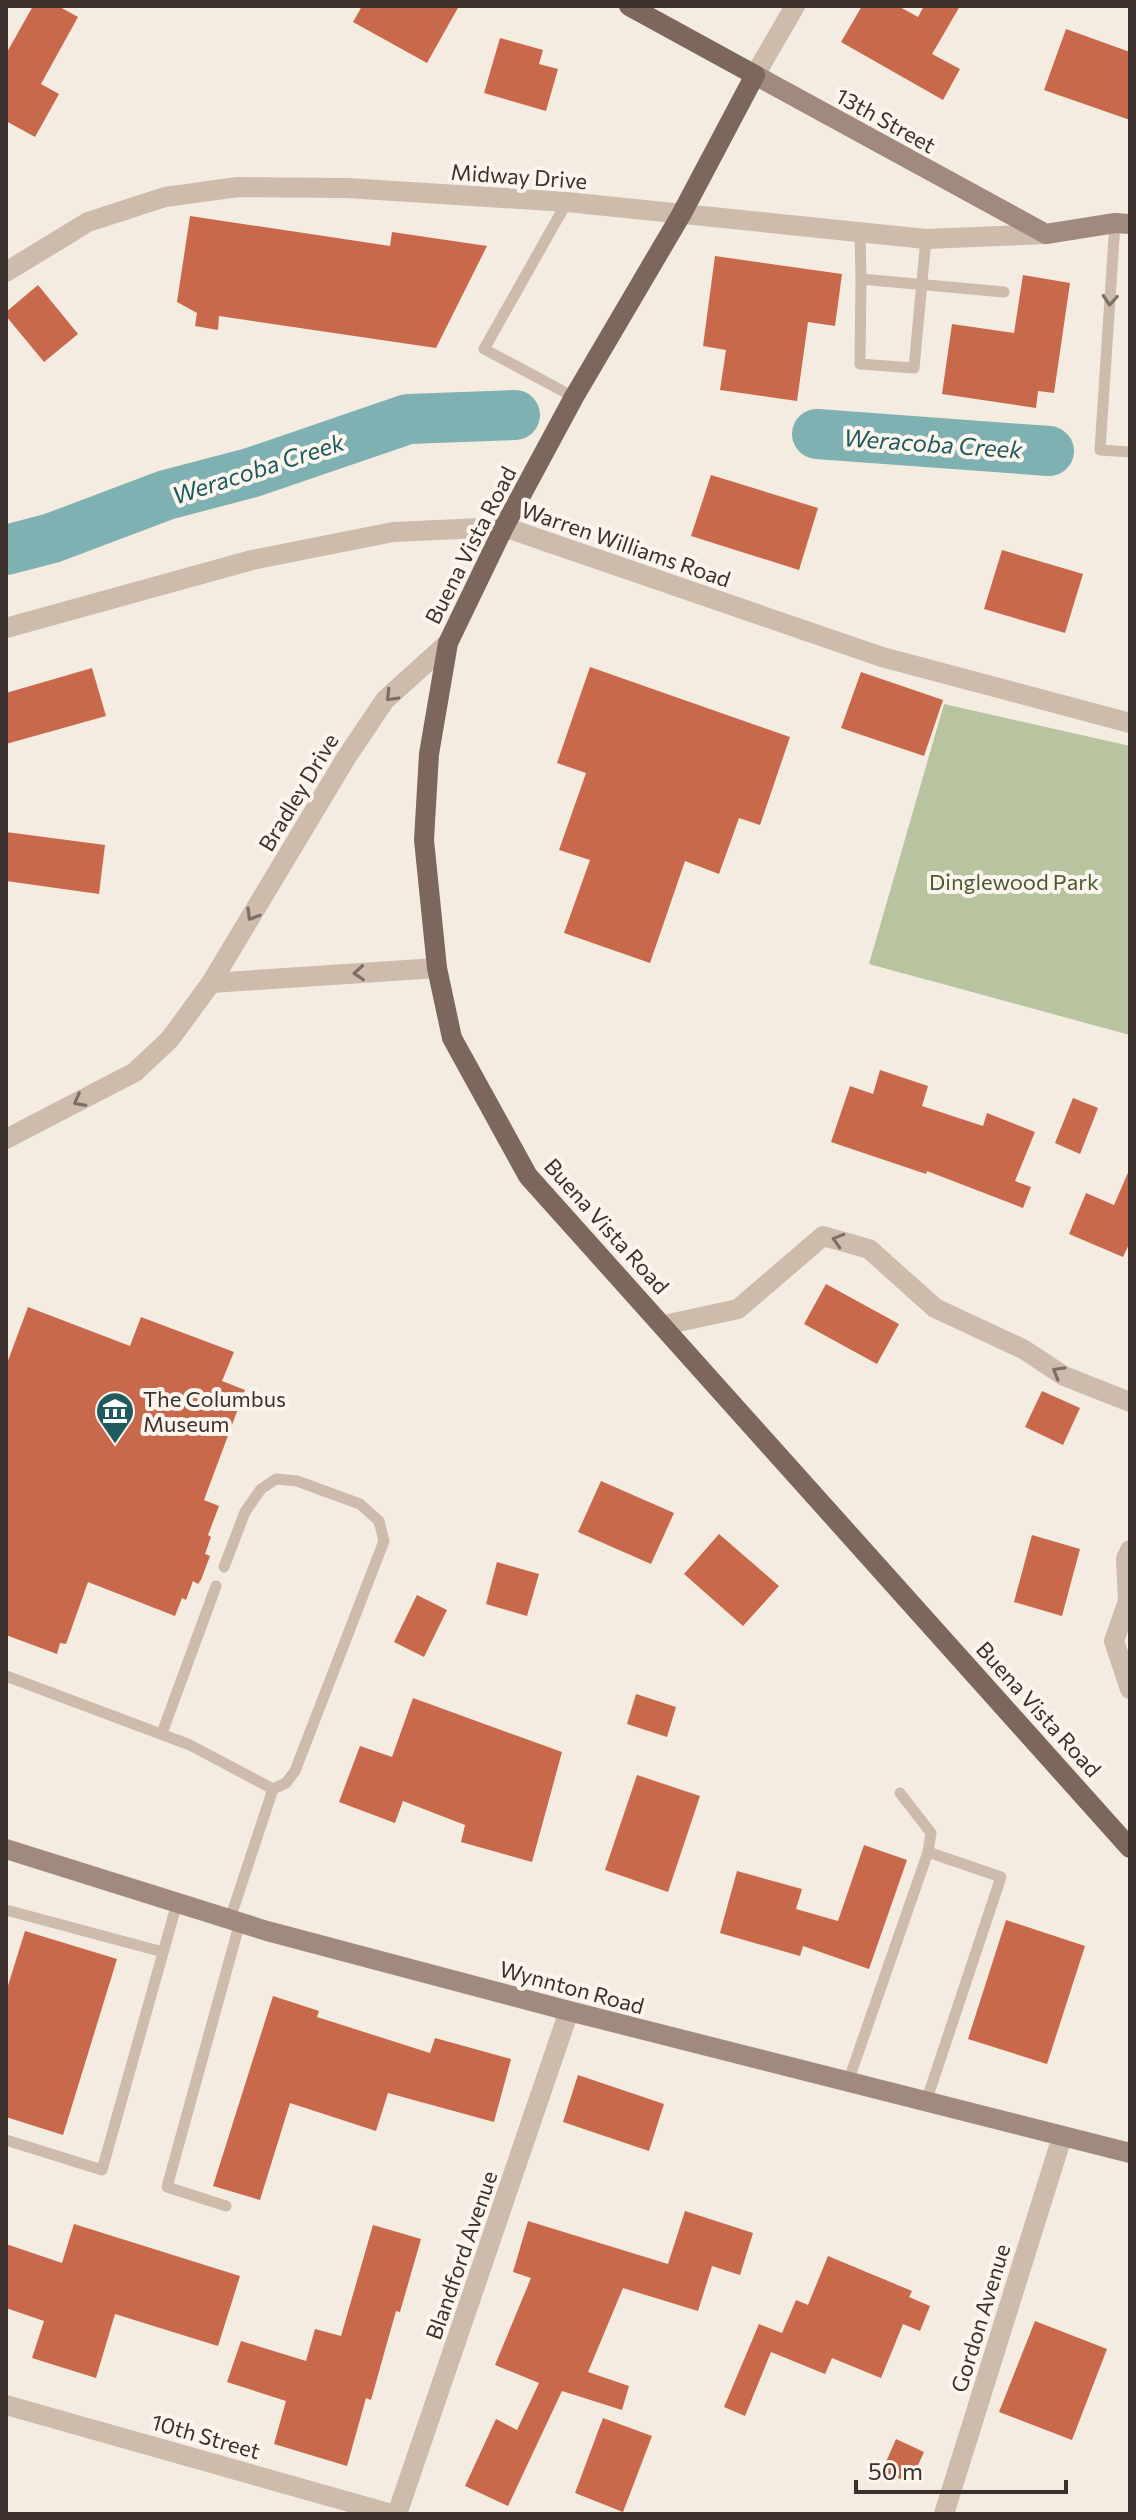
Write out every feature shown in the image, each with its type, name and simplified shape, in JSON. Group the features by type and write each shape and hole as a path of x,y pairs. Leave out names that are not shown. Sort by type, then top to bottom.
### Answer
{"main road":[{"name":"13th Street","path":"629,6 1046,234"},
{"name":"Buena Vista Road","path":"755,75 681,215 574,397 504,527 448,643 429,754 424,840 437,968 452,1038 528,1176 1130,1848"},
{"path":"1046,234 1122,223"},
{"name":"Wynnton Road","path":"6,1849 235,1921 569,2011 1130,2153"}],"street":[{"path":"755,75 795,6"},
{"name":"Midway Drive","path":"6,272 88,222 165,197 238,187 347,188 567,202 926,239 1046,234"},
{"name":"Warren Williams Road","path":"6,628 252,560 393,532 504,527 882,657 1130,723"},
{"name":"Bradley Drive","path":"6,1139 135,1072 170,1039 211,983 346,758 385,700 448,643"},
{"path":"211,983 437,968"},
{"path":"664,1325 738,1309 823,1236 869,1249 935,1308 1023,1349 1064,1376 1130,1402"},
{"path":"1130,1550 1126,1559 1128,1601 1114,1641 1130,1689"},
{"name":"Blandford Avenue","path":"395,2514 569,2011"},
{"name":"Gordon Avenue","path":"944,2514 1062,2137"},
{"name":"10th Street","path":"6,2405 395,2514"}],"lane":[{"path":"567,202 484,349 574,397"},
{"path":"1122,223 1100,450 1130,452"},
{"path":"860,233 860,364 914,368 926,239"},
{"path":"861,279 1004,292"},
{"path":"224,1567 245,1512 261,1489 276,1479 297,1481 360,1504 379,1521 384,1541 295,1771 286,1783 273,1789 235,1921 167,2187 226,2206"},
{"path":"162,1733 216,1586"},
{"path":"6,1676 162,1733 273,1789"},
{"path":"848,2082 928,1852 931,1833 900,1793"},
{"path":"926,2102 1001,1877 928,1852"},
{"path":"6,2140 102,2170 177,1903"},
{"path":"6,1910 163,1952"}],"green space":[{"name":"Dinglewood Park","path":"944,704 1130,746 1130,1035 869,964"}],"building":[{"path":"33,6 58,6 78,17 41,84 59,94 35,137 6,121 6,54"},
{"path":"362,6 459,6 427,63 353,22"},
{"path":"862,6 898,6 918,17 924,6 960,6 932,54 960,69 943,100 841,42"},
{"path":"1066,29 1130,52 1130,120 1044,90"},
{"path":"500,38 543,50 539,64 558,69 546,111 484,93"},
{"path":"190,216 390,246 392,232 487,246 436,348 219,316 218,330 195,326 197,313 177,302"},
{"path":"715,256 842,274 835,326 808,322 797,401 720,390 726,350 703,346"},
{"path":"1023,275 1070,283 1054,393 1038,391 1036,408 942,394 952,324 1014,333"},
{"path":"38,285 78,334 44,362 6,316 6,312"},
{"path":"711,475 818,508 799,570 691,536"},
{"path":"1002,550 1083,574 1065,633 984,609"},
{"path":"590,667 790,737 760,825 739,818 719,874 685,861 650,963 564,933 590,860 559,850 586,773 557,763"},
{"path":"92,668 106,716 6,744 6,693"},
{"path":"861,672 943,700 924,756 841,728"},
{"path":"6,832 105,845 99,894 6,881"},
{"path":"880,1070 928,1086 922,1106 983,1126 987,1113 1035,1132 1015,1181 1031,1187 1023,1208 927,1171 926,1174 831,1142 850,1086 873,1094"},
{"path":"1073,1098 1098,1108 1080,1154 1055,1143"},
{"path":"1130,1168 1130,1242 1123,1257 1069,1234 1086,1193 1114,1205"},
{"path":"826,1284 899,1324 877,1364 804,1324"},
{"name":"The Columbus Museum","path":"28,1307 130,1346 141,1317 234,1352 222,1381 245,1390 204,1500 219,1506 208,1535 211,1537 205,1554 210,1556 201,1580 198,1584 193,1581 186,1600 182,1598 175,1616 88,1582 66,1644 60,1643 57,1654 6,1635 6,1366"},
{"path":"1042,1391 1080,1408 1063,1445 1025,1427"},
{"path":"601,1481 674,1513 651,1564 578,1532"},
{"path":"719,1534 779,1586 743,1626 684,1574"},
{"path":"1032,1535 1080,1549 1062,1616 1014,1602"},
{"path":"497,1562 539,1574 527,1616 486,1604"},
{"path":"417,1595 447,1610 424,1657 394,1642"},
{"path":"636,1694 676,1707 667,1737 627,1724"},
{"path":"413,1698 562,1752 532,1862 461,1842 465,1825 403,1801 395,1823 339,1802 360,1746 392,1757"},
{"path":"637,1775 700,1796 668,1892 605,1870"},
{"path":"864,1845 907,1860 869,1969 803,1946 800,1956 720,1933 737,1871 802,1889 796,1909 838,1921"},
{"path":"1006,1920 1085,1946 1047,2064 968,2039"},
{"path":"25,1931 117,1959 63,2135 6,2117 6,1992"},
{"path":"273,1996 319,2011 317,2017 430,2053 435,2038 511,2059 494,2122 388,2093 376,2131 290,2103 260,2200 213,2186"},
{"path":"578,2075 664,2104 649,2151 563,2122"},
{"path":"685,2211 753,2233 740,2275 712,2266 698,2311 623,2288 588,2372 629,2386 622,2410 562,2391 508,2506 465,2486 496,2419 517,2430 539,2383 495,2365 531,2278 513,2272 528,2221 668,2264"},
{"path":"74,2224 240,2276 218,2346 115,2314 96,2378 32,2358 44,2321 6,2308 6,2244 62,2263"},
{"path":"373,2225 421,2239 400,2312 396,2311 371,2400 366,2398 347,2466 274,2444 286,2401 227,2382 241,2341 306,2361 315,2329 341,2336"},
{"path":"828,2256 912,2291 909,2297 930,2306 920,2331 903,2324 881,2378 832,2358 825,2374 771,2352 745,2416 724,2407 759,2324 782,2333 796,2300 808,2305"},
{"path":"1035,2321 1107,2349 1072,2440 999,2412"},
{"path":"603,2418 652,2436 623,2512 575,2493"},
{"path":"896,2439 924,2452 910,2483 882,2471"}],"waterway":[{"name":"Weracoba Creek","path":"6,550 52,538 166,495 250,473 408,419 515,415"},
{"name":"Weracoba Creek","path":"817,434 1049,451"}],"place":[{"name":"The Columbus Museum","path":"115,1445"}]}
